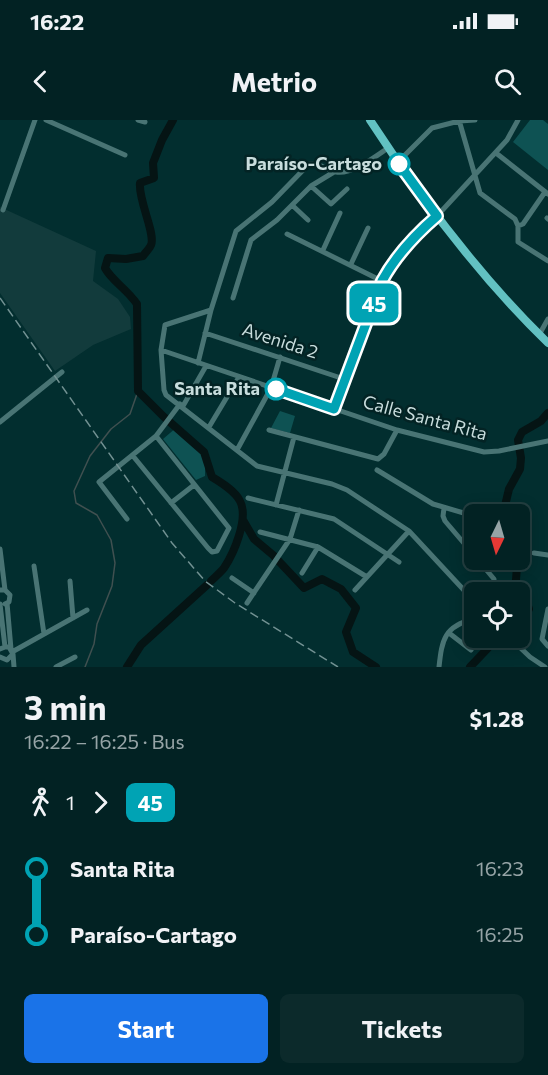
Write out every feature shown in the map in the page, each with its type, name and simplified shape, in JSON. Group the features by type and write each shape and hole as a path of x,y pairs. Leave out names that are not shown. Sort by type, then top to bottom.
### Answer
{"main road":[{"path":"370,120 398,162 474,264 548,343"}],"street":[{"path":"3,210 35,120"},
{"path":"46,120 125,155"},
{"path":"138,120 145,122"},
{"path":"398,162 432,128 459,120 475,120"},
{"path":"459,120 480,193 515,219 518,226 518,242 548,261"},
{"path":"334,409 382,281 392,264 409,242 437,216 510,137 518,120"},
{"path":"198,363 211,310 236,231 272,202 309,164 320,164 334,172 342,172 363,165 388,147"},
{"path":"496,153 546,193 524,224 518,226"},
{"path":"233,298 251,240 311,186 334,172"},
{"path":"311,186 331,204 346,189"},
{"path":"292,205 308,220"},
{"path":"323,250 340,213"},
{"path":"351,264 368,228"},
{"path":"287,234 382,281"},
{"path":"211,310 165,325 161,350 166,394 257,466 332,484 347,490 409,531 464,590"},
{"path":"539,334 548,319"},
{"name":"Avenida 2","path":"205,333 344,379"},
{"name":"Calle Santa Rita","path":"161,350 397,430 484,452 548,441"},
{"path":"237,450 271,388 280,357"},
{"path":"127,516 97,480 133,456 156,436 181,405 206,366"},
{"path":"0,422 62,372"},
{"path":"209,427 239,377"},
{"path":"269,430 378,459 382,458 397,430"},
{"path":"133,456 210,551 217,551 229,528 156,436"},
{"path":"276,505 294,437"},
{"path":"377,470 426,501 464,513"},
{"path":"171,503 194,485"},
{"path":"248,498 334,519 399,562"},
{"path":"444,508 445,521 464,543"},
{"path":"247,603 280,557 290,539 299,510"},
{"path":"355,590 409,531"},
{"path":"260,532 318,547 367,577"},
{"path":"302,573 318,547"},
{"path":"0,549 3,590 9,592 11,597 7,603 14,667"},
{"path":"534,553 548,555"},
{"path":"34,566 44,634"},
{"path":"232,578 254,593"},
{"path":"69,581 73,618"},
{"path":"7,603 0,604 2,648 12,652"},
{"path":"545,644 548,609"},
{"path":"8,667 2,658 87,610"},
{"path":"439,667 442,640 459,624 464,622"},
{"path":"449,633 471,650"},
{"path":"521,648 545,667"},
{"path":"56,667 75,657"}],"shaded area":[{"path":"530,120 543,120 548,124 548,170 513,142"},
{"path":"0,207 96,251 93,281 118,299 130,317 131,329 93,345 55,371 0,293"},
{"path":"280,411 295,416 290,433 271,428"},
{"path":"177,427 205,450 205,476 196,480 163,439"}],"waterway":[{"path":"173,120 153,163 154,178 140,183 151,233 150,246 143,256 126,259 108,258 105,268 137,304 138,391 204,452 212,477 232,491 240,501 243,517 236,545 224,568 211,581"},
{"path":"85,667 94,644 97,624 112,586 115,563 111,540 97,515 76,503 74,491 90,456 111,429 130,414 138,391"},
{"path":"505,504 509,489 520,469 518,440 522,432 541,421 548,413"},
{"path":"243,520 254,539 273,555 304,588 322,579 341,589 356,608 346,632 353,652 376,667"},
{"path":"516,582 517,570"},
{"path":"127,667 141,645 207,585"},
{"path":"470,667 488,648"}],"railway":[{"path":"0,298 172,543 205,581 235,603 338,667"}],"bus line":[{"name":"45","path":"276,389 334,409 382,281 409,242 437,216 399,164"}],"place":[{"name":"Paraíso-Cartago","path":"399,164"},
{"name":"Santa Rita","path":"276,389"}]}
